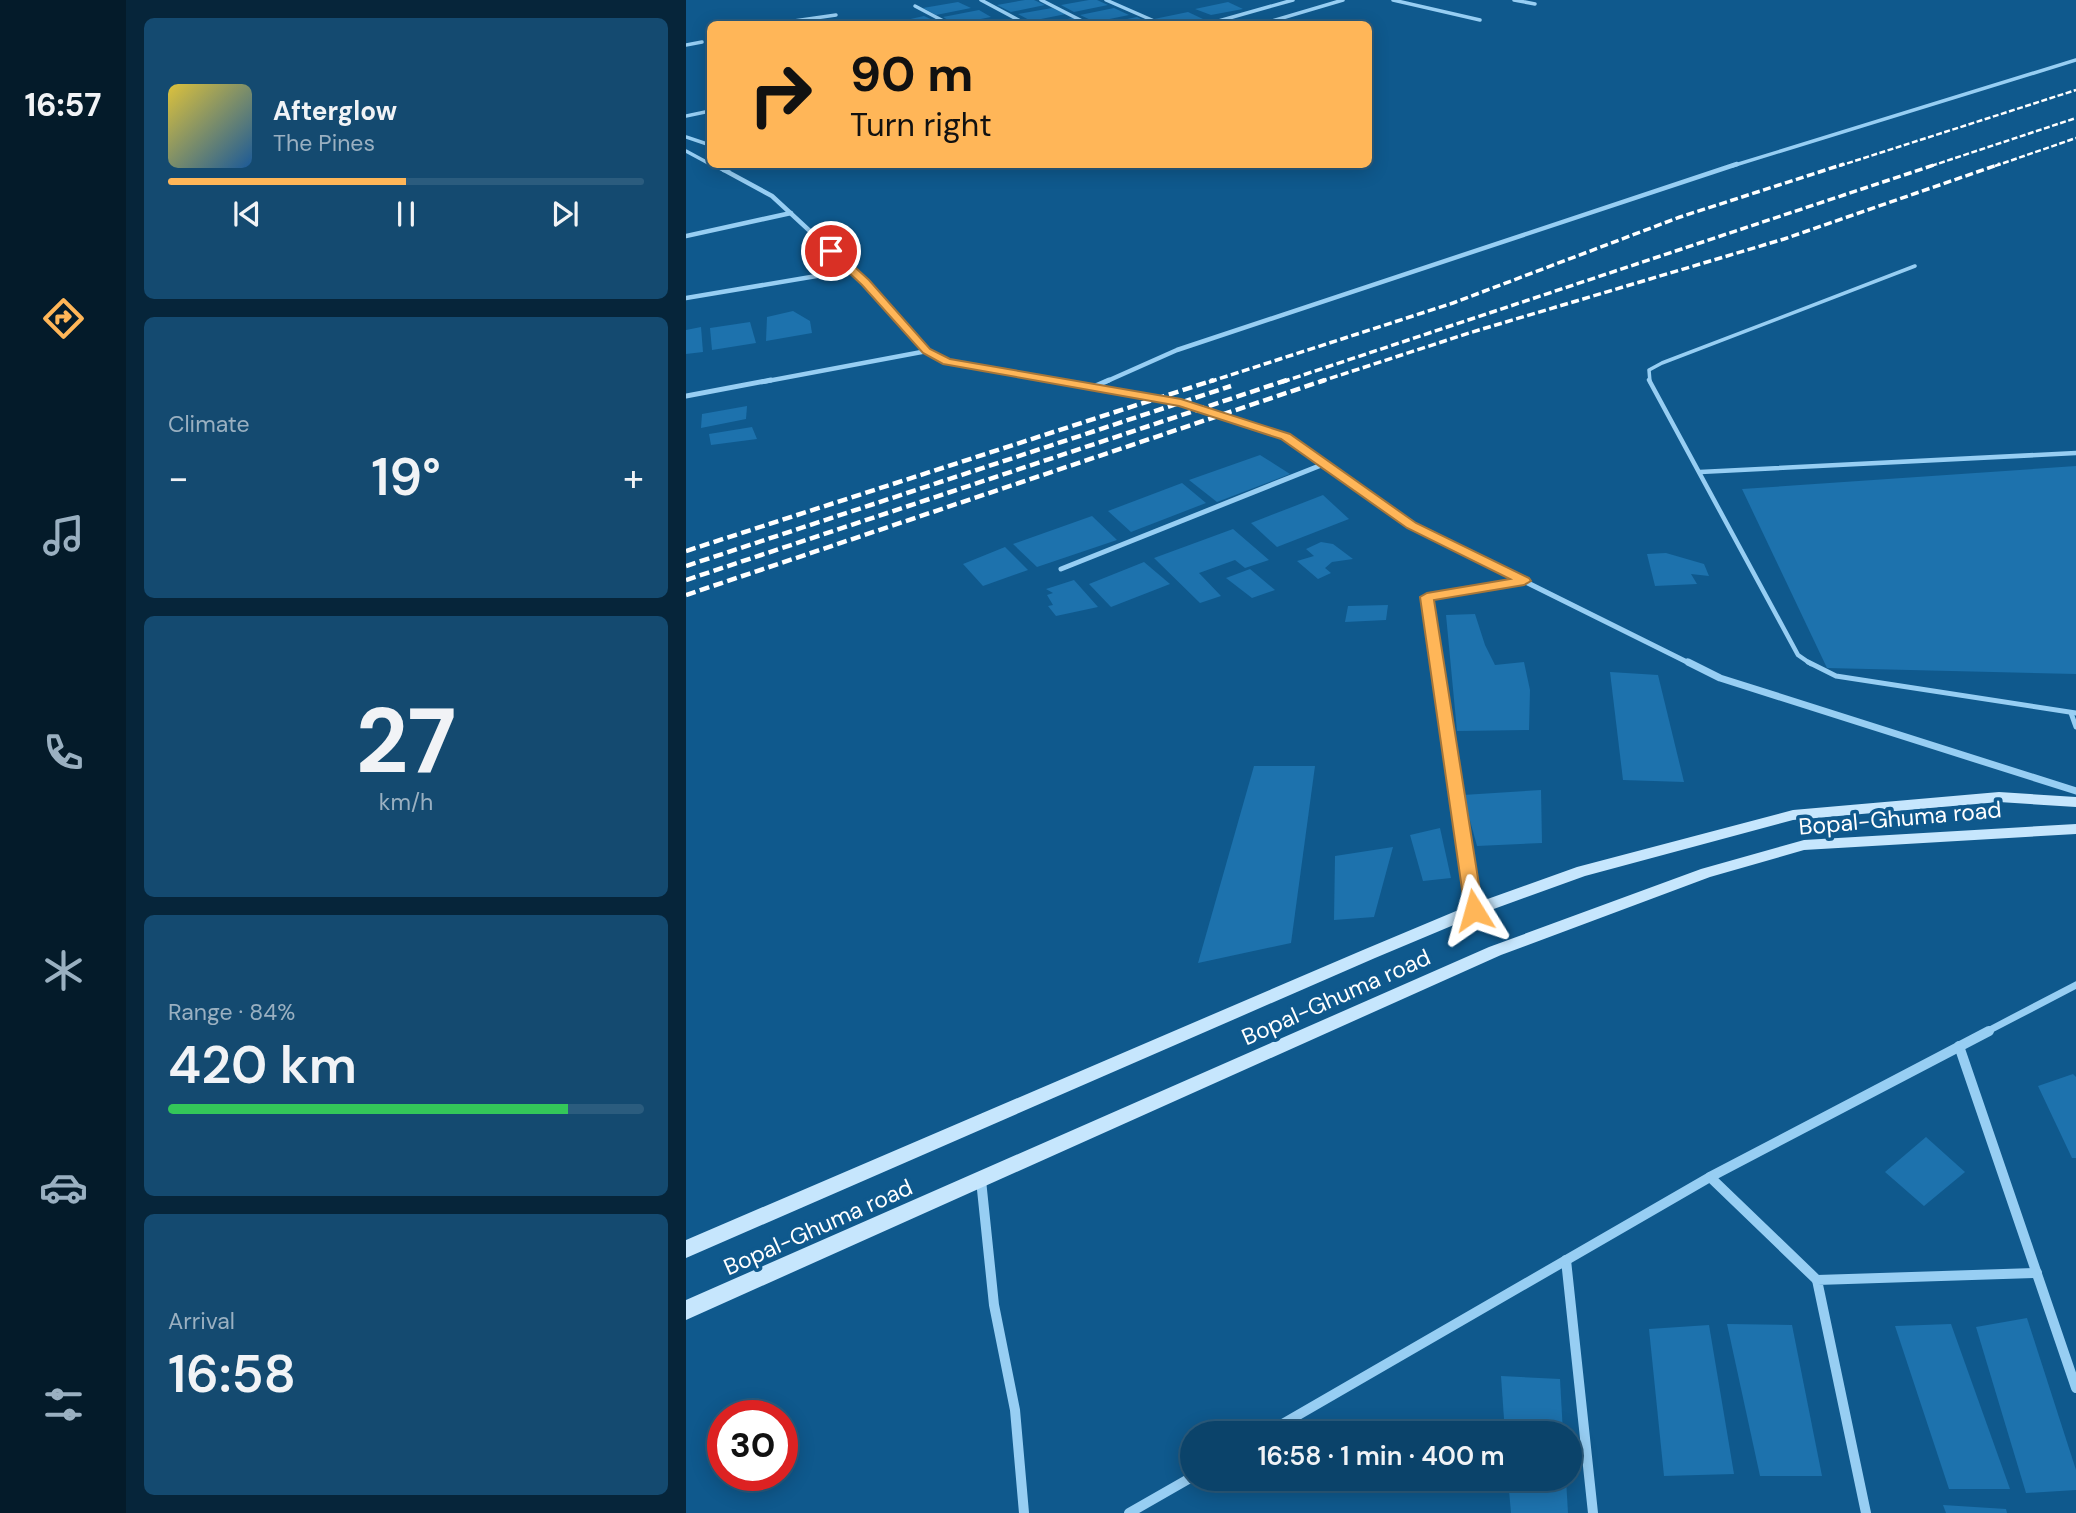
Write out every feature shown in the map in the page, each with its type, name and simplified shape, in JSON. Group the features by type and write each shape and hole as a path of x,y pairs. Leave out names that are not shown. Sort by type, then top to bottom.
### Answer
{"street":[{"path":"981,0 1020,21"},
{"path":"1041,0 1082,21"},
{"path":"1106,0 1154,21"},
{"path":"1219,21 1293,0"},
{"path":"1272,21 1343,0"},
{"path":"1393,0 1480,20"},
{"path":"1514,0 1535,4"},
{"path":"915,6 944,21"},
{"path":"803,21 836,15"},
{"path":"686,45 702,42"},
{"path":"1093,387 1177,350 1644,194 2076,60"},
{"path":"686,116 707,112"},
{"path":"686,137 707,144"},
{"path":"686,151 707,162"},
{"path":"719,168 772,196 852,270 927,351 947,362 1181,403 1286,436 1411,525 1720,678 2076,791"},
{"path":"723,170 730,168"},
{"path":"686,236 791,213"},
{"path":"686,298 852,270"},
{"path":"686,396 927,351"},
{"path":"1061,569 1324,464"},
{"path":"1474,910 1427,597 1524,581"},
{"path":"686,1249 1474,910 1581,871 1793,815 1999,797 2076,803"},
{"name":"Bopal-Ghuma road","path":"686,1310 1495,951 1706,873 1804,845 2076,829"},
{"path":"1287,1421 1710,1177 2076,985"},
{"path":"1959,1046 2076,1388"},
{"path":"1710,1177 1817,1280 1866,1513"},
{"path":"981,1179 994,1305 1015,1410 1024,1513"},
{"path":"1566,1259 1593,1513"},
{"path":"1817,1280 2037,1273"},
{"path":"1129,1513 1180,1484"}],"lane":[{"path":"1915,266 1649,370 1648,378 1798,654 1818,669 1836,676 2073,713 2076,727"},
{"path":"1700,472 2076,453"}],"building":[{"path":"1034,0 1045,5 1011,12 997,5"},
{"path":"1089,0 1108,5 1074,12 1061,5"},
{"path":"958,2 971,8 936,15 923,8"},
{"path":"1228,2 1243,9 1211,15 1195,9"},
{"path":"1052,8 1066,14 1031,21 1018,14"},
{"path":"1114,8 1129,15 1093,21 1080,15"},
{"path":"979,10 991,17 950,21 943,17"},
{"path":"1188,12 1203,19 1159,21 1154,19"},
{"path":"924,16 935,21 908,21 906,20"},
{"path":"1137,17 1146,21 1117,21"},
{"path":"1073,18 1080,21 1056,21"},
{"path":"793,311 810,321 812,333 766,341 767,317"},
{"path":"750,322 756,343 712,350 710,328"},
{"path":"701,327 703,352 686,354 686,330"},
{"path":"747,406 746,419 701,428 702,414"},
{"path":"752,427 757,439 711,445 709,434"},
{"path":"1260,455 1290,474 1217,502 1189,480"},
{"path":"2076,466 2076,674 1827,668 1742,489"},
{"path":"1182,483 1206,503 1131,532 1108,511"},
{"path":"1323,495 1349,519 1277,547 1251,523"},
{"path":"1092,516 1117,540 1037,567 1013,544"},
{"path":"1233,529 1269,560 1245,568 1235,560 1199,573 1221,596 1200,603 1154,558"},
{"path":"1321,542 1333,544 1353,559 1332,562 1325,568 1331,573 1318,579 1297,561 1314,556 1306,549"},
{"path":"1005,547 1028,570 983,586 963,564"},
{"path":"1666,553 1704,564 1709,576 1691,574 1697,584 1655,586 1647,554"},
{"path":"1144,562 1170,584 1111,607 1089,584"},
{"path":"1250,569 1275,590 1252,598 1226,578"},
{"path":"1074,580 1098,607 1056,616 1048,606 1053,605 1047,595 1053,593 1046,589"},
{"path":"1388,605 1386,620 1345,622 1348,606"},
{"path":"1475,614 1495,665 1524,662 1530,690 1529,730 1457,731 1446,615"},
{"path":"1610,672 1658,675 1684,782 1623,780"},
{"path":"1254,766 1315,766 1291,943 1198,963"},
{"path":"1541,790 1542,843 1477,846 1463,795"},
{"path":"1440,828 1451,878 1423,881 1410,835"},
{"path":"1393,847 1374,917 1334,920 1335,856"},
{"path":"2073,1074 2076,1077 2076,1158 2072,1158 2038,1086"},
{"path":"1926,1137 1965,1172 1924,1206 1885,1172"},
{"path":"2027,1318 2076,1470 2076,1490 2026,1493 1976,1327"},
{"path":"1727,1324 1792,1325 1822,1476 1760,1476"},
{"path":"1951,1324 2010,1489 1949,1489 1895,1326"},
{"path":"1709,1325 1734,1474 1664,1476 1649,1329"},
{"path":"1501,1376 1560,1379 1562,1421 1504,1421"},
{"path":"1509,1491 1567,1491 1568,1513 1511,1513"},
{"path":"1943,1505 2006,1509 2007,1513 1946,1513"}],"railway":[{"path":"1839,166 2076,90"},
{"path":"1931,166 2076,118"},
{"path":"1995,166 2076,138"},
{"path":"1209,382 1453,303 1680,217 1844,164"},
{"path":"1282,382 1937,164"},
{"path":"1321,381 1469,333 1784,239 2000,164"},
{"path":"686,551 1214,380"},
{"path":"686,580 1287,380"},
{"path":"1321,381 1325,380"},
{"path":"686,595 1321,381"},
{"path":"686,566 1231,386"}],"route":[{"path":"831,251 866,283 927,351 947,362 1181,403 1286,436 1411,525 1524,581 1427,597 1474,910"}]}
